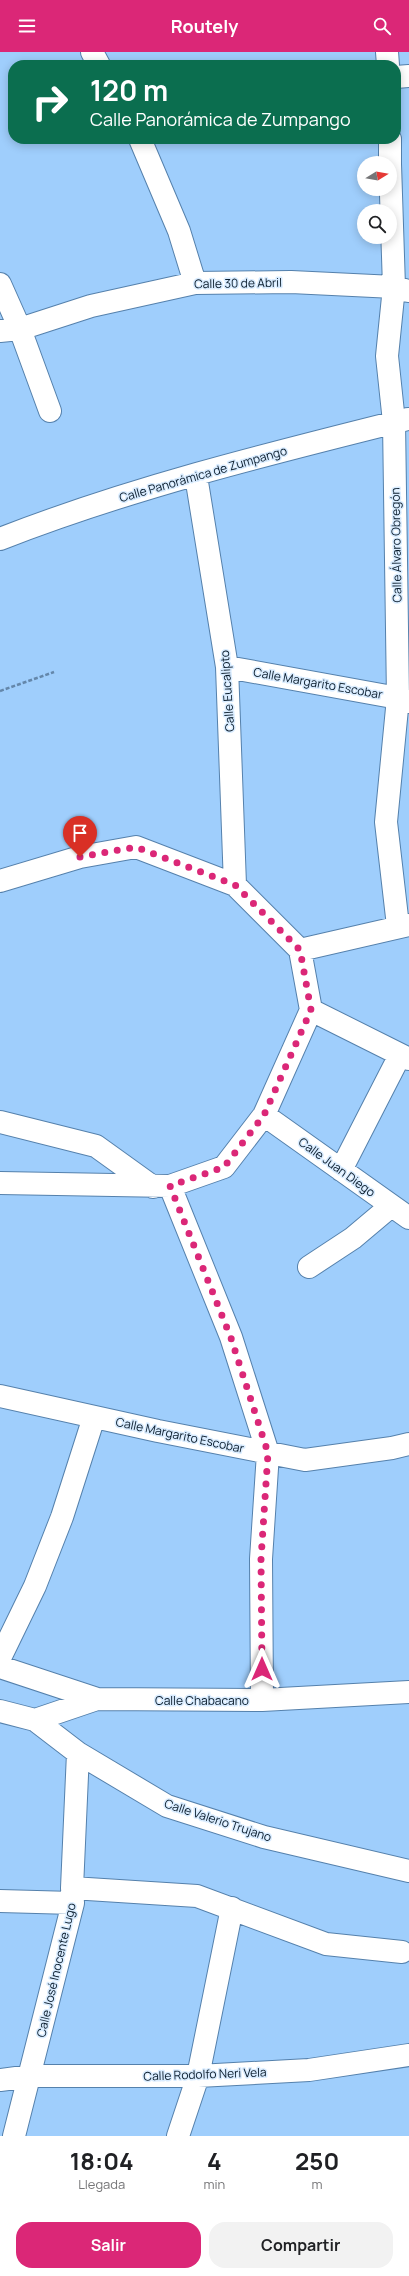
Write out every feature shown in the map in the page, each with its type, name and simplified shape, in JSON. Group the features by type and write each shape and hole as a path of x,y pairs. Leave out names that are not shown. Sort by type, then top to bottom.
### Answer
{"street":[{"path":"142,144 178,231 194,283"},
{"name":"Calle Álvaro Obregón","path":"390,144 390,156"},
{"name":"Calle Álvaro Obregón","path":"393,196 402,289 387,356 402,420 403,700 386,822 403,926"},
{"name":"Calle 30 de Abril","path":"10,330 91,306 194,283 291,282 402,289"},
{"path":"0,284 10,330 50,411"},
{"name":"Calle Panorámica de Zumpango","path":"0,539 55,517 196,476 402,420"},
{"name":"Calle Eucalipto","path":"196,476 227,667 235,885"},
{"name":"Calle Margarito Escobar","path":"227,667 403,700"},
{"path":"0,881 80,857 136,847 235,885 300,950 311,1010 264,1115 224,1167 162,1187 0,1183"},
{"path":"300,950 403,926"},
{"path":"311,1010 405,1057 342,1170"},
{"name":"Calle Juan Diego","path":"264,1115 409,1218"},
{"path":"0,1122 96,1146 162,1187 231,1338 268,1453 261,1559 262,1700"},
{"path":"309,1267 353,1238 391,1206"},
{"name":"Calle Margarito Escobar","path":"0,1396 305,1460 409,1444"},
{"path":"0,1658 38,1579 62,1517 94,1416"},
{"name":"Calle Chabacano","path":"0,1667 98,1699 262,1700 409,1692"},
{"path":"35,1720 98,1699"},
{"name":"Calle Valerio Trujano","path":"0,1711 35,1720 78,1753 167,1806 264,1837 409,1870"},
{"name":"Calle José Inocente Lugo","path":"14,2136 30,2076 72,1896 78,1753"},
{"path":"0,1900 72,1896 197,1896 326,1944 402,1952"},
{"path":"178,2136 198,2076 232,1908"},
{"name":"Calle Rodolfo Neri Vela","path":"0,2080 30,2076 198,2076 309,2070 409,2055"}],"path":[{"path":"0,691 54,672"}],"route":[{"path":"80,857 136,847 235,885 300,950 311,1010 264,1115 224,1167 170,1186 231,1338 268,1453 261,1559 262,1669"}]}
